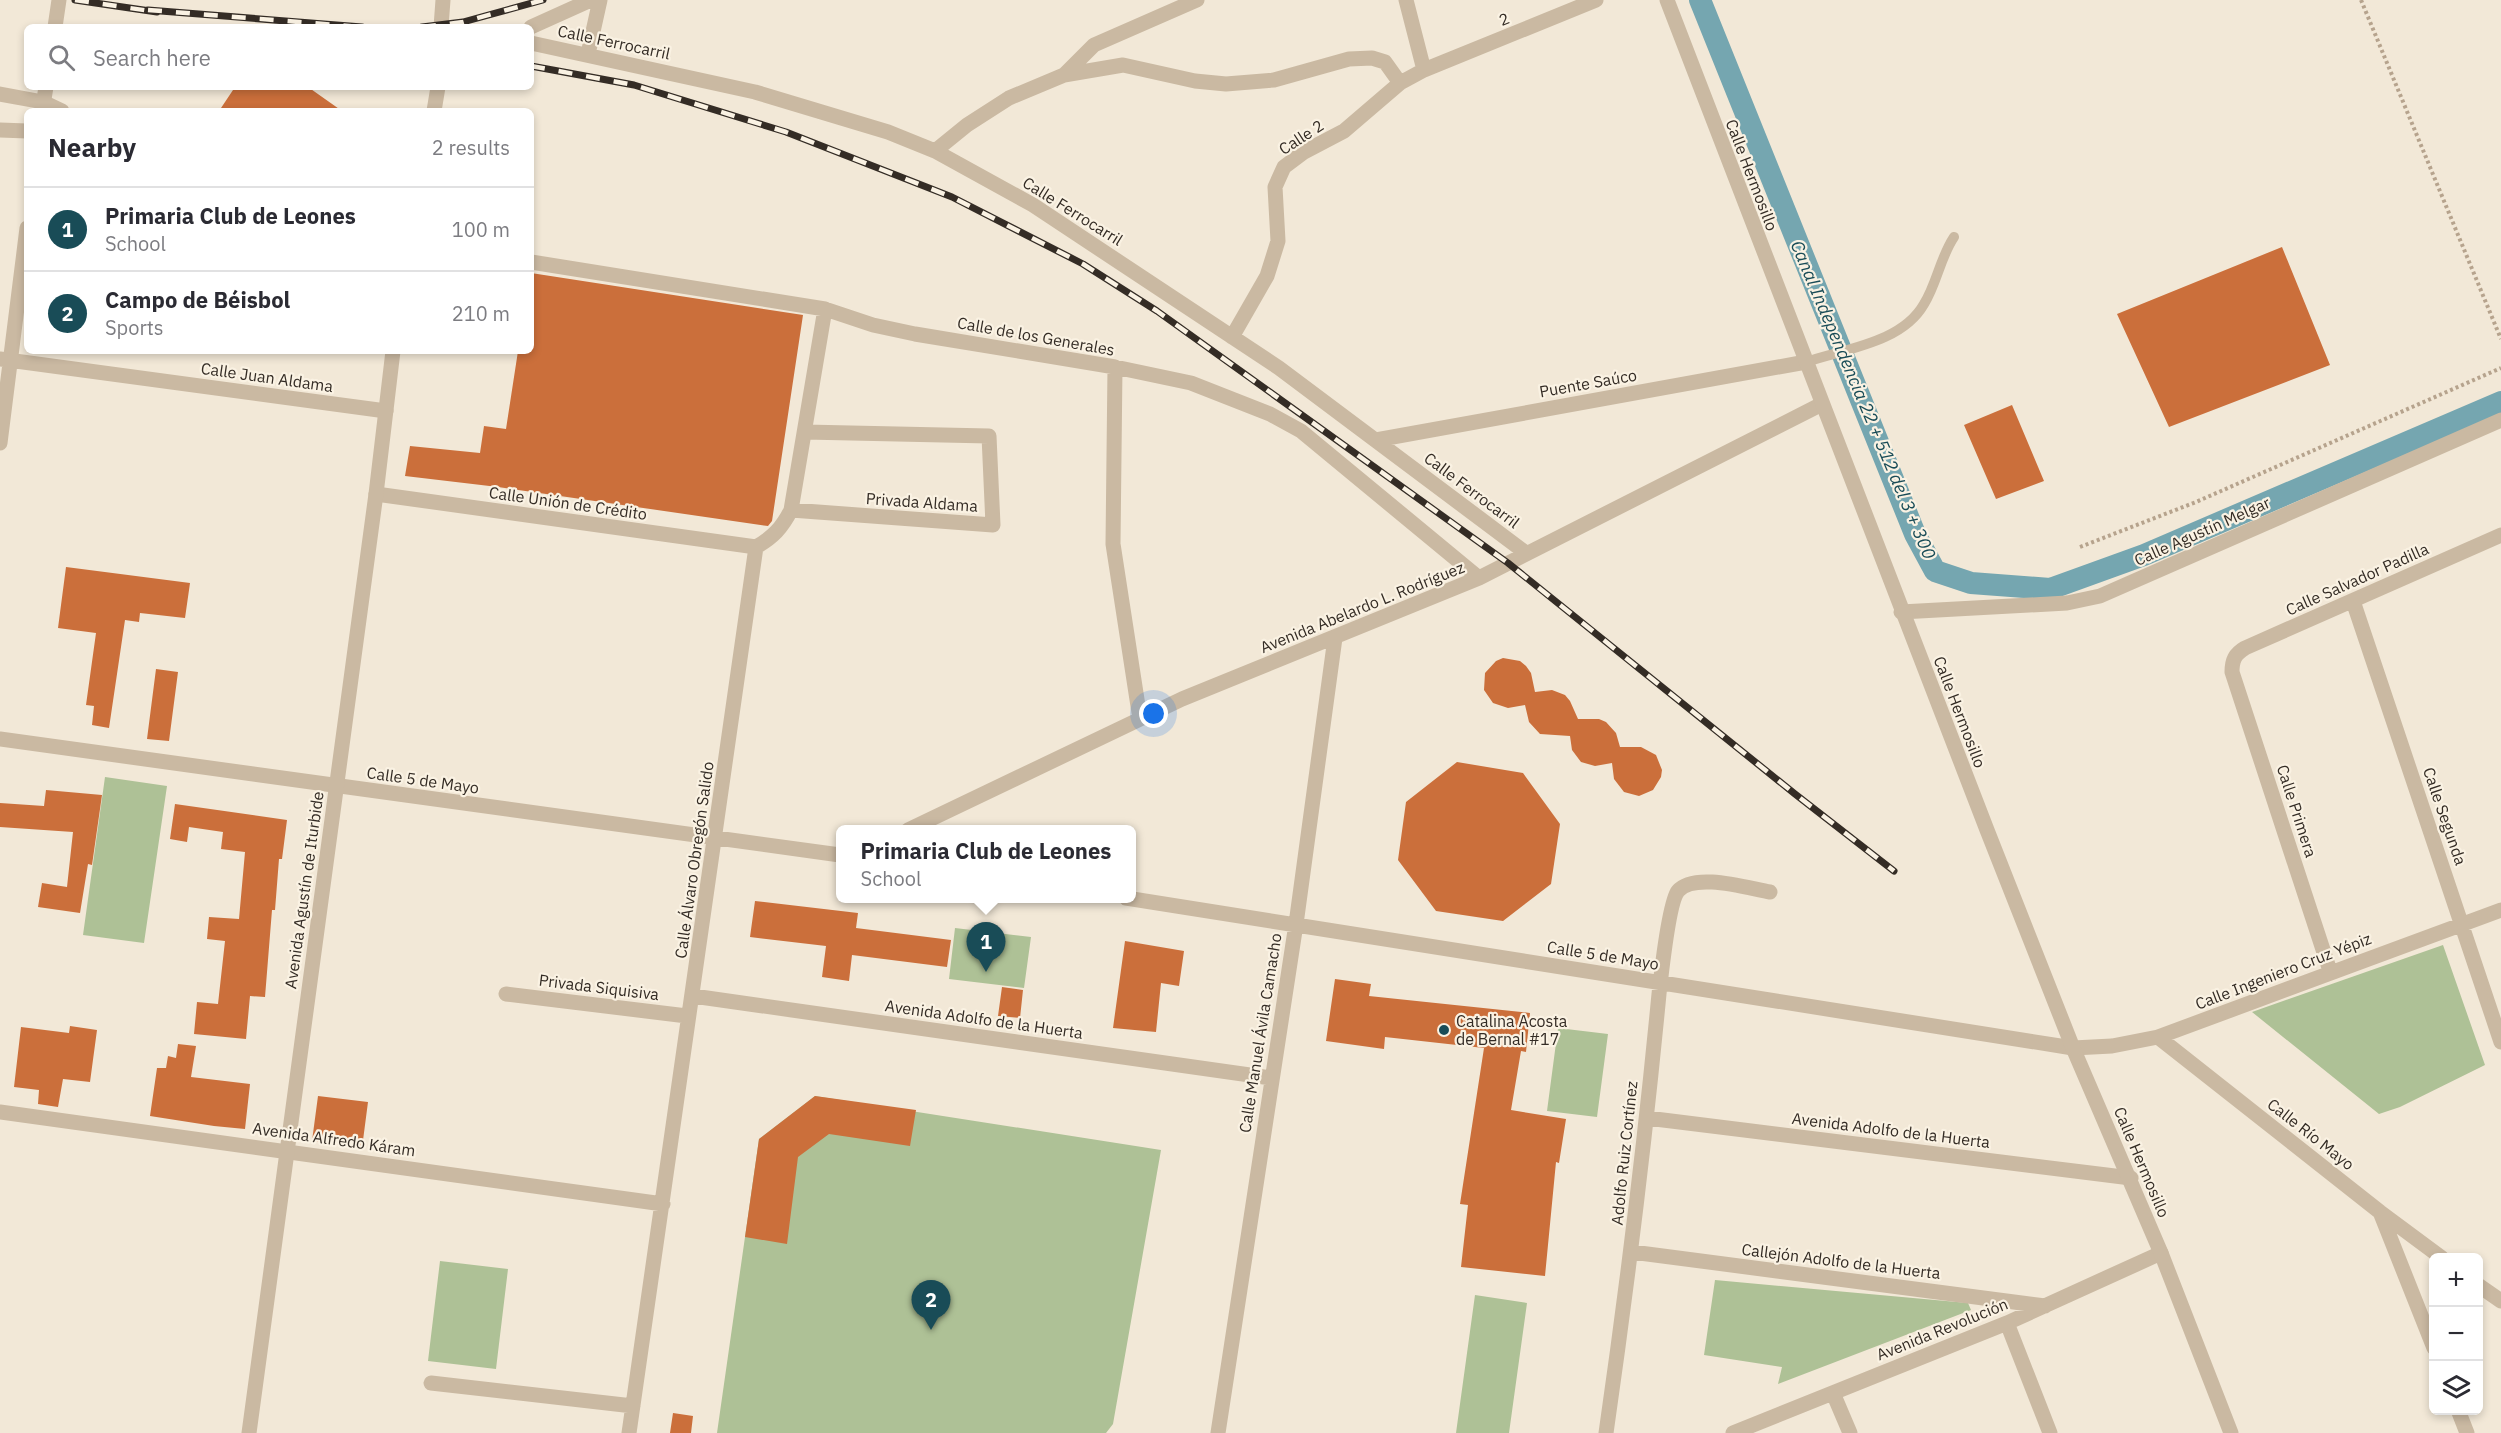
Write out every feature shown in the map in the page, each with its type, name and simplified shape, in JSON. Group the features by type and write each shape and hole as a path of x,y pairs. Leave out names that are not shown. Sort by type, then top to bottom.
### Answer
{"street":[{"path":"55,24 59,0"},
{"path":"443,0 444,24"},
{"path":"534,26 591,0"},
{"path":"588,54 600,0"},
{"path":"1064,75 1094,45 1197,0"},
{"path":"1406,0 1424,70"},
{"name":"2","path":"1424,70 1596,0"},
{"name":"Calle Hermosillo","path":"1666,0 1807,362 1901,612 2073,1048 2162,1253 2231,1433"},
{"name":"Calle Ferrocarril","path":"534,44 755,92 888,132 935,151 1033,205 1279,368 1526,553"},
{"path":"935,151 967,125 1009,98 1064,75 1124,65 1196,81 1226,84 1274,80 1349,59 1372,58 1385,62 1400,83"},
{"name":"Calle 2","path":"1232,337 1267,276 1278,241 1275,187 1284,167 1344,131 1400,83 1424,70"},
{"path":"434,108 438,90"},
{"path":"0,94 44,100 57,108"},
{"path":"0,130 24,131"},
{"path":"0,442 6,360 24,247"},
{"name":"Calle de los Generales","path":"534,262 825,309 873,325 915,334 1116,367 1191,383 1270,414 1301,431 1479,578"},
{"path":"756,547 774,537 791,510 825,309"},
{"name":"Avenida Agustín de Iturbide","path":"249,1433 376,494 393,354"},
{"name":"Calle Juan Aldama","path":"6,360 386,411"},
{"name":"Puente Saúco","path":"1376,440 1807,362"},
{"path":"1116,367 1113,544 1140,719"},
{"name":"Avenida Abelardo L. Rodríguez","path":"918,825 1182,699 1479,578 1822,404"},
{"name":"Calle Agustín Melgar","path":"1901,612 2067,603 2100,596 2501,420"},
{"name":"Privada Aldama","path":"791,510 993,525 989,436 805,432"},
{"name":"Calle Unión de Crédito","path":"376,494 756,547"},
{"name":"Calle Salvador Padilla","path":"2232,662 2236,653 2245,648 2501,536"},
{"name":"Calle Álvaro Obregón Salido","path":"629,1433 756,547"},
{"name":"Calle Segunda","path":"2354,601 2501,1042"},
{"name":"Calle Manuel Ávila Camacho","path":"1218,1433 1270,1078 1296,924 1335,638"},
{"name":"Calle Primera","path":"2232,662 2232,672 2330,971"},
{"name":"Calle 5 de Mayo","path":"0,739 836,854"},
{"name":"Adolfo Ruiz Cortínez","path":"1606,1433 1632,1252 1660,983 1672,908 1677,892 1688,883 1701,881 1770,892"},
{"name":"Calle 5 de Mayo","path":"1136,900 2073,1048"},
{"name":"Calle Ingeniero Cruz Yépiz","path":"2073,1048 2112,1046 2158,1037 2330,971 2501,910"},
{"name":"Privada Siquisiva","path":"506,994 687,1016"},
{"name":"Avenida Adolfo de la Huerta","path":"693,996 1270,1078"},
{"name":"Calle Río Mayo","path":"2158,1037 2380,1212 2436,1253"},
{"name":"Avenida Alfredo Káram","path":"0,1112 663,1204"},
{"name":"Avenida Adolfo de la Huerta","path":"1647,1118 2131,1178"},
{"path":"2380,1212 2429,1338"},
{"name":"Callejón Adolfo de la Huerta","path":"1632,1252 2045,1306"},
{"name":"Avenida Revolución","path":"1733,1433 2007,1323 2162,1253"},
{"path":"2483,1288 2501,1301"},
{"path":"2007,1323 2050,1433"},
{"path":"431,1383 633,1406"},
{"path":"1833,1393 1850,1433"},
{"path":"2460,1415 2467,1433"}],"lane":[{"path":"1807,362 1882,338 1905,324 1924,306 1943,255 1954,237"}],"path":[{"path":"2361,0 2501,339"},
{"path":"2080,547 2196,502 2501,369"}],"green space":[{"path":"105,777 167,786 144,943 83,935"},
{"path":"955,928 1031,937 1024,988 949,979"},
{"path":"2443,945 2485,1065 2400,1107 2379,1114 2252,1012"},
{"path":"1558,1028 1608,1034 1597,1117 1547,1111"},
{"path":"815,1096 1161,1150 1113,1424 1106,1433 717,1433 759,1139"},
{"path":"440,1261 508,1269 496,1369 428,1361"},
{"path":"1715,1280 1968,1303 1971,1310 1778,1384 1782,1367 1704,1355"},
{"path":"1475,1295 1527,1303 1509,1433 1456,1433"}],"building":[{"path":"233,90 312,90 338,108 221,108"},
{"path":"2282,247 2330,365 2169,427 2117,314"},
{"path":"534,273 803,315 772,521 768,526 405,476 410,446 480,453 484,426 506,429 518,354 534,354"},
{"path":"2012,405 2044,481 1996,499 1964,425"},
{"path":"66,567 190,583 185,618 140,613 139,622 125,620 109,728 92,725 94,706 86,705 96,633 58,628"},
{"path":"1503,658 1520,661 1526,666 1531,673 1535,692 1552,690 1565,695 1578,719 1599,719 1606,722 1616,733 1620,747 1641,747 1656,755 1662,770 1661,777 1653,790 1639,796 1624,792 1614,779 1612,763 1595,766 1581,762 1572,750 1570,736 1540,734 1529,722 1525,705 1508,708 1493,703 1484,690 1485,673 1496,661"},
{"path":"156,669 178,672 169,741 147,739"},
{"path":"1457,762 1523,773 1560,824 1551,884 1503,921 1436,911 1398,860 1406,802"},
{"path":"46,790 102,795 92,865 88,864 80,913 38,907 42,883 67,887 73,832 0,827 0,803 44,806"},
{"path":"175,804 287,820 282,859 279,859 275,910 272,910 265,997 250,996 246,1039 194,1034 197,1002 218,1004 225,941 207,939 209,917 239,919 245,852 221,849 223,832 189,827 187,842 170,839"},
{"path":"755,901 858,913 856,928 951,940 947,967 852,955 849,981 822,977 826,946 750,937"},
{"path":"1125,941 1184,951 1179,986 1161,983 1156,1032 1113,1028"},
{"path":"1335,979 1371,984 1369,996 1530,1013 1526,1052 1521,1051 1511,1110 1566,1119 1559,1163 1556,1162 1545,1276 1461,1267 1468,1205 1460,1204 1484,1048 1385,1037 1384,1049 1326,1041"},
{"path":"1002,987 1023,990 1020,1018 998,1016"},
{"path":"70,1026 97,1030 90,1082 63,1079 58,1107 38,1104 39,1090 14,1087 21,1027 69,1033"},
{"path":"178,1044 196,1046 191,1077 250,1084 245,1129 150,1116 157,1068 166,1068 168,1056 176,1058"},
{"path":"318,1096 368,1102 362,1148 312,1141"},
{"path":"815,1096 916,1110 910,1146 829,1134 798,1157 787,1244 745,1237 759,1139"},
{"path":"673,1413 693,1416 691,1433 670,1433"}],"waterway":[{"name":"Canal Independencia 22 + 512 del 3 + 300","path":"1700,0 1915,534 1935,571 1971,583 2050,589 2144,555 2501,402"}],"railway":[{"path":"75,0 157,12"},
{"path":"447,24 463,22 543,0"},
{"path":"148,10 324,24"},
{"path":"534,67 634,85 786,132 952,197 1083,264 1157,311 1508,563 1894,871"}],"place":[{"name":"Primaria Club de Leones","path":"986,972"},
{"name":"Catalina Acosta de Bernal #17","path":"1444,1030"},
{"name":"Campo de Béisbol","path":"931,1330"}]}
